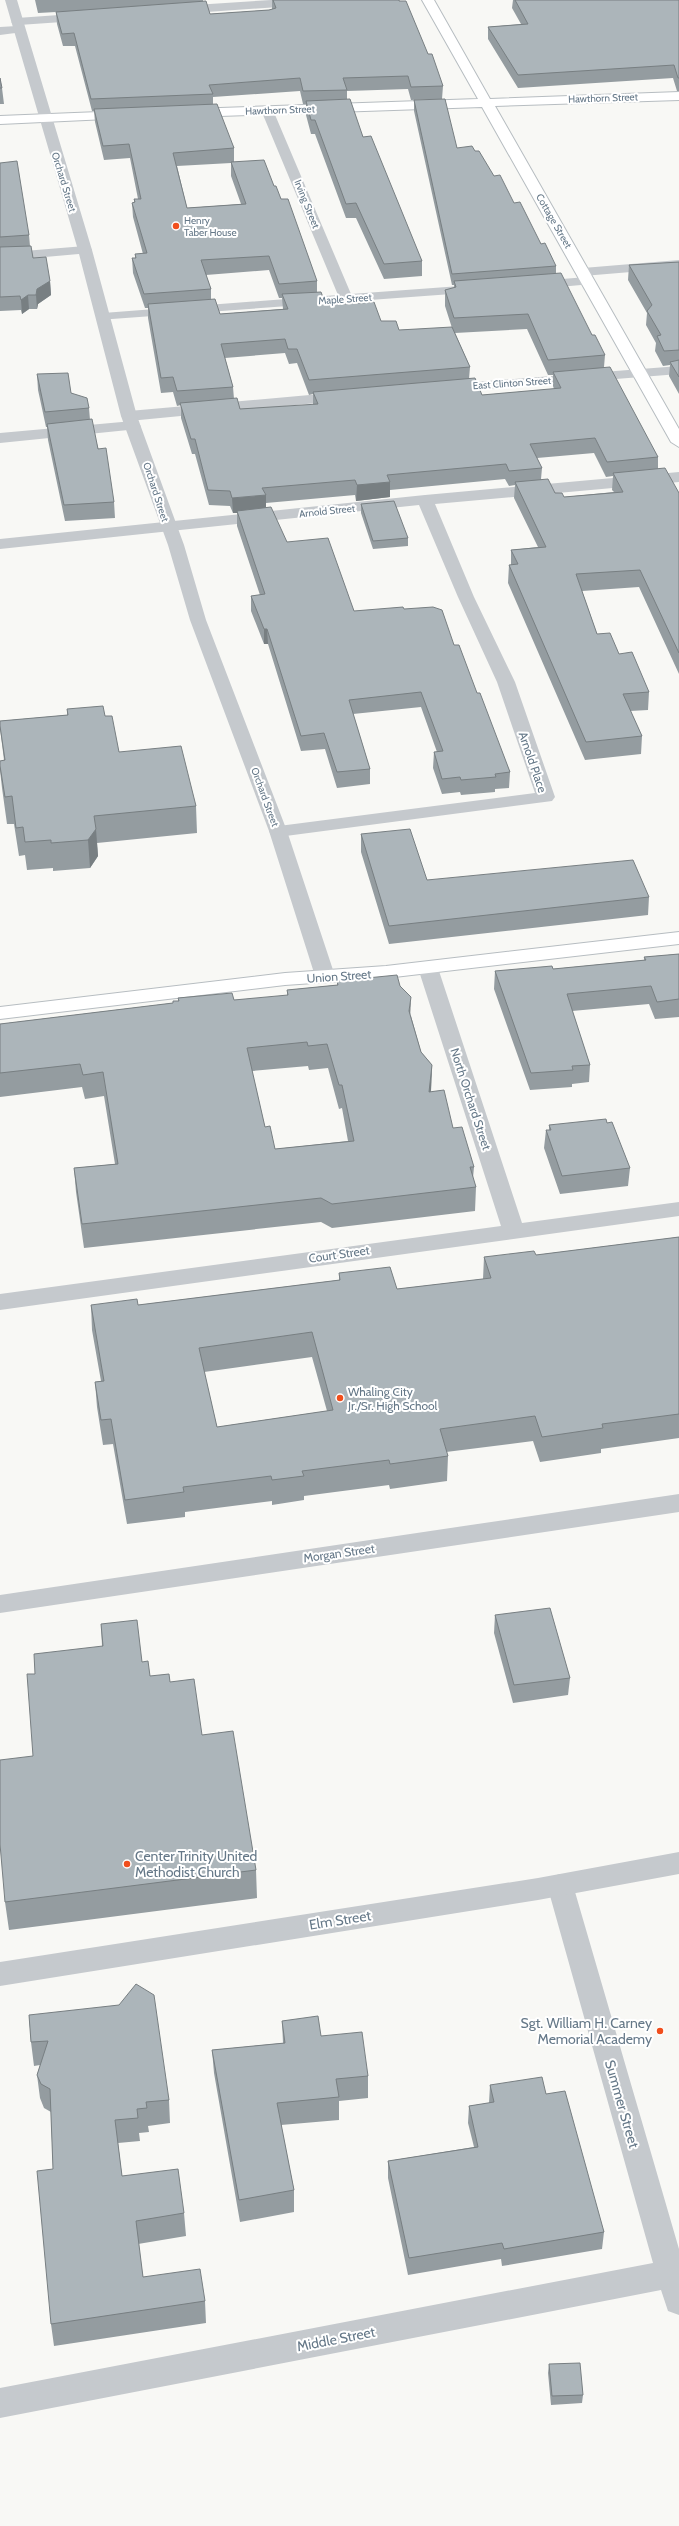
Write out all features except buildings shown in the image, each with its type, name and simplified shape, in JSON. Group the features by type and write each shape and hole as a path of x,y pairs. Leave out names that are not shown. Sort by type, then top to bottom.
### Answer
{"main road":[{"name":"Cottage Street","path":"428,0 679,442"},
{"name":"Hawthorn Street","path":"175,114 679,96"},
{"path":"0,120 136,115"},
{"name":"Union Street","path":"0,1013 325,976 428,968 679,938"}],"street":[{"name":"Orchard Street","path":"11,0 85,250 131,421 168,527 176,545 198,620 278,831 325,976"},
{"path":"166,11 235,3 322,0"},
{"path":"0,31 18,26 103,16"},
{"name":"Irving Street","path":"267,110 346,298"},
{"path":"0,257 85,250"},
{"path":"525,286 585,276 679,264"},
{"name":"Maple Street","path":"103,317 486,288"},
{"name":"East Clinton Street","path":"430,389 679,370"},
{"path":"0,438 131,421 359,396"},
{"name":"Arnold Street","path":"0,544 425,500 679,477"},
{"name":"Arnold Place","path":"278,831 546,797 506,682 466,598 425,500"},
{"name":"North Orchard Street","path":"428,968 513,1230"},
{"name":"Court Street","path":"0,1302 513,1230 679,1209"},
{"name":"Morgan Street","path":"0,1604 679,1503"},
{"name":"Elm Street","path":"0,1974 560,1885 679,1863"},
{"name":"Summer Street","path":"560,1885 675,2287"},
{"name":"Middle Street","path":"0,2403 675,2287"}],"place":[{"name":"Henry Taber House","path":"176,226"},
{"name":"Whaling City Jr./Sr. High School","path":"340,1398"},
{"name":"Center Trinity United Methodist Church","path":"127,1864"},
{"name":"Sgt. William H. Carney Memorial Academy","path":"660,2031"}]}
